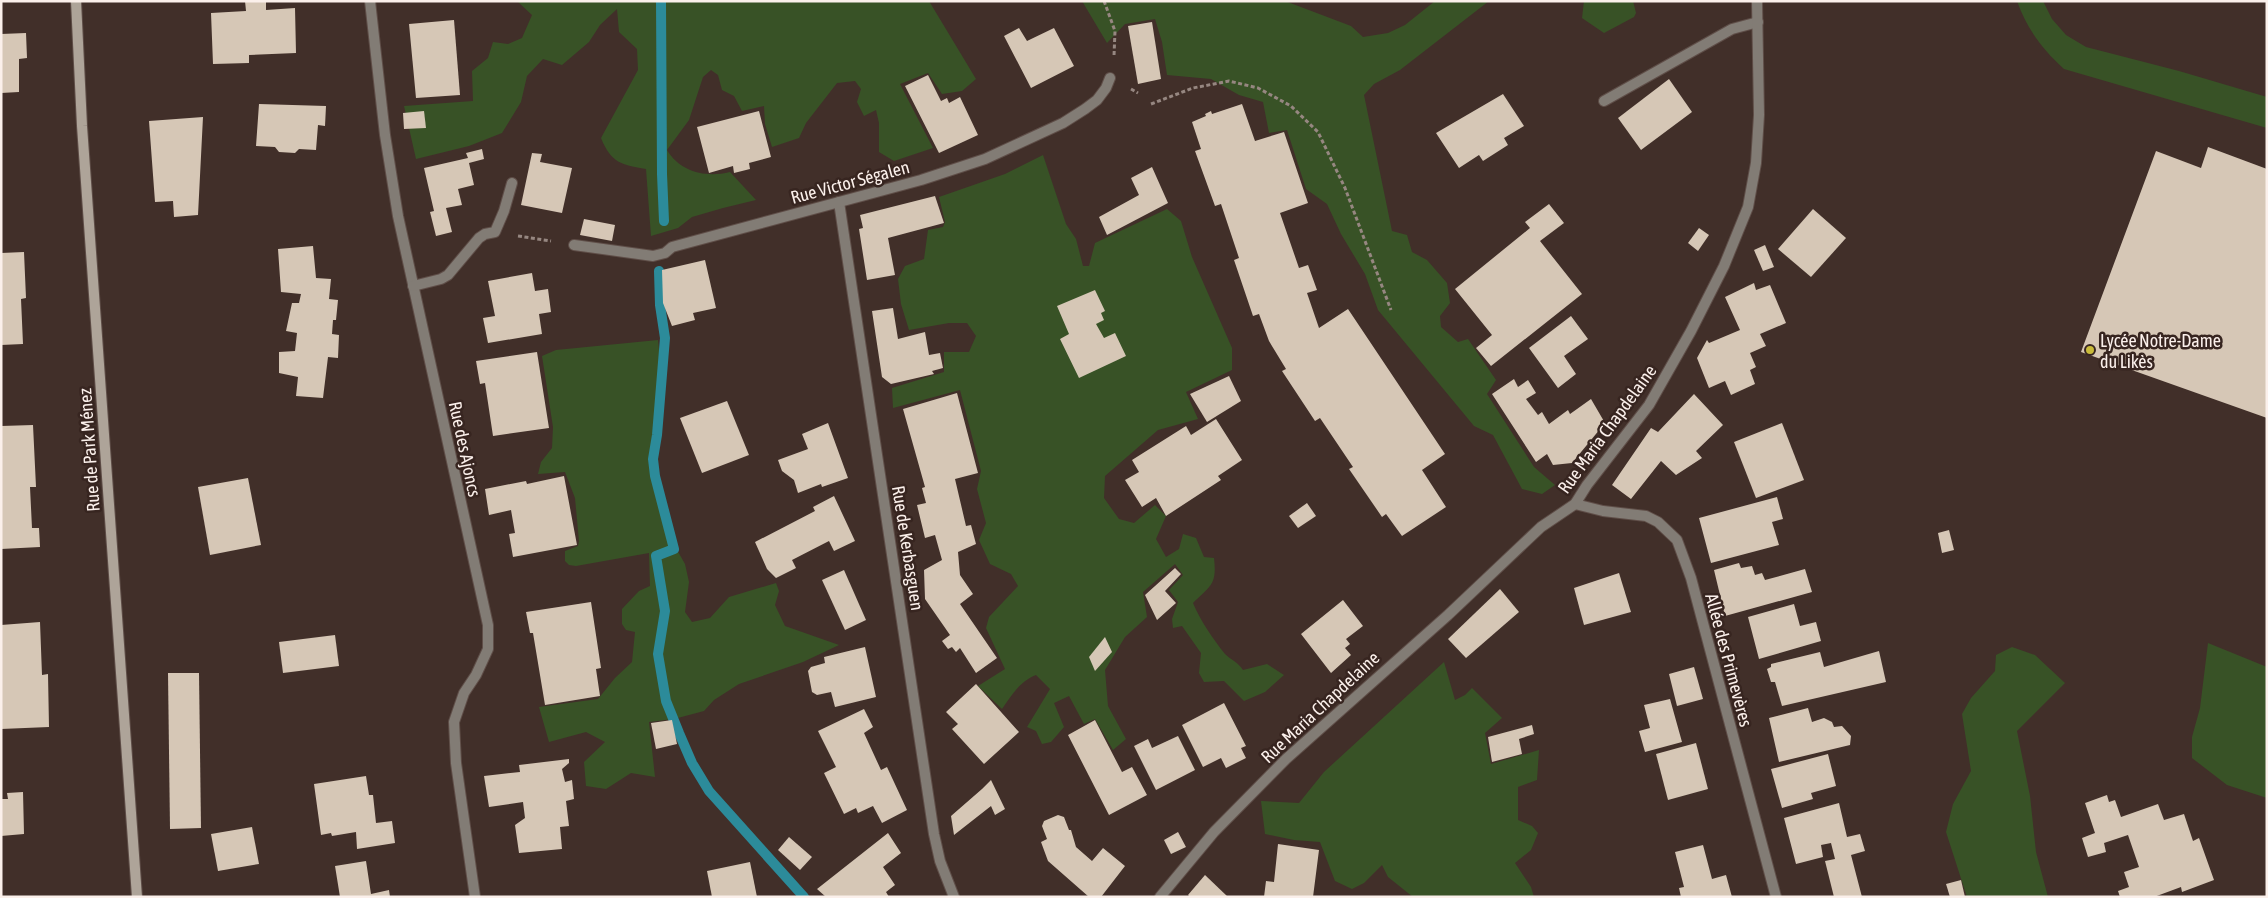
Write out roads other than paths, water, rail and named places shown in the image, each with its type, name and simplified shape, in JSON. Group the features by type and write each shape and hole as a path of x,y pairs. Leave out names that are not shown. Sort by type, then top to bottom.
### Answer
{"street":[{"name":"Rue de Park Ménez","path":"76,1 83,136 137,897"},
{"name":"Rue des Ajoncs","path":"370,1 389,167 488,625 488,649 461,699 454,722 456,763 475,897"},
{"name":"Rue Maria Chapdelaine","path":"1160,897 1214,832 1286,759 1448,614 1541,527 1575,504 1661,386 1724,266 1748,207 1756,163 1759,91 1757,1"},
{"path":"1604,101 1732,30 1758,22"},
{"name":"Rue Victor Ségalen","path":"574,245 658,256 672,247 956,169 1010,149 1063,123 1097,100 1106,88 1110,78"},
{"path":"414,286 441,279 448,275 479,238 495,232 504,211 512,183"},
{"name":"Rue de Kerbasguen","path":"839,202 933,826 940,861 954,897"},
{"name":"Allée des Primevères","path":"1575,504 1603,511 1646,516 1667,528 1677,540 1691,578 1776,897"}],"waterway":[{"path":"661,1 664,221"},
{"path":"659,271 660,305 665,338 657,435 653,459 655,476 674,549 656,556 665,611 658,654 666,701 692,763 709,791 804,897"}],"place":[{"name":"Lycée Notre-Dame du Likès","path":"2090,350"}]}
